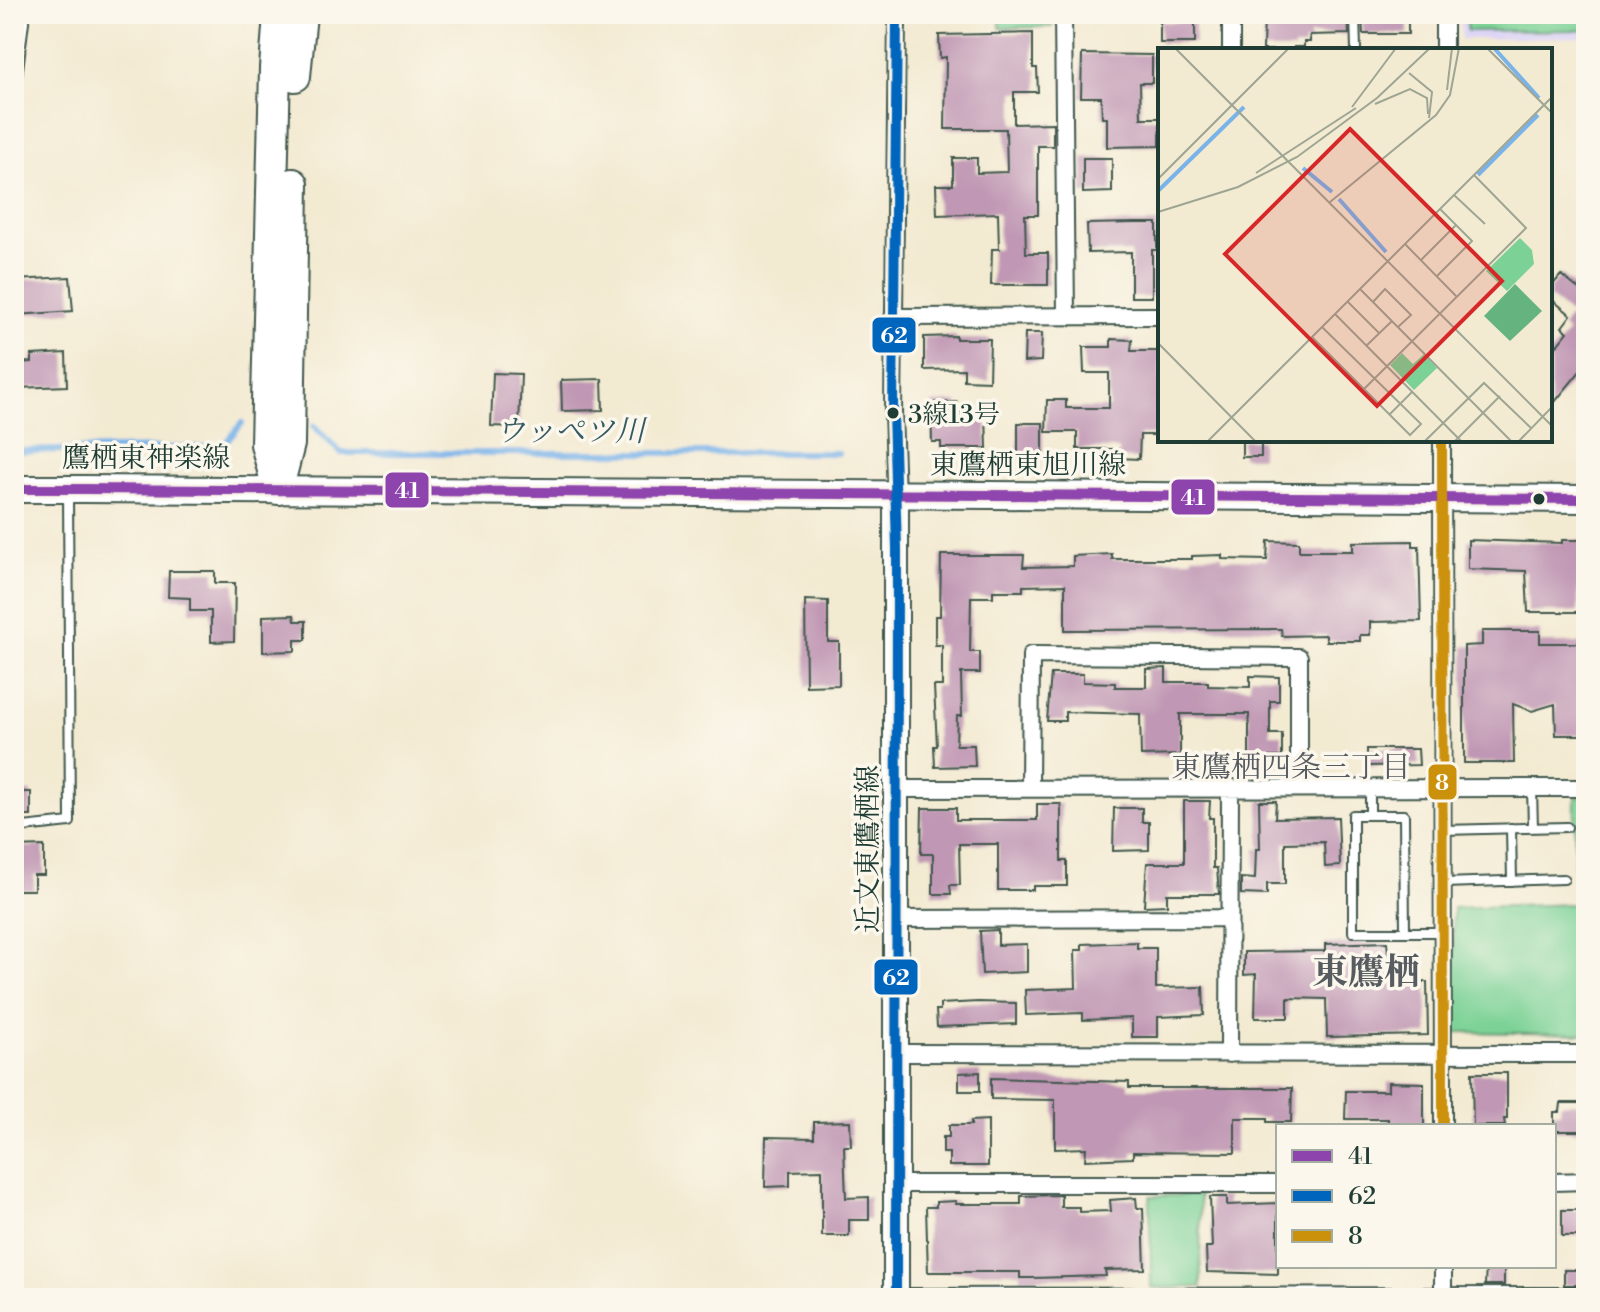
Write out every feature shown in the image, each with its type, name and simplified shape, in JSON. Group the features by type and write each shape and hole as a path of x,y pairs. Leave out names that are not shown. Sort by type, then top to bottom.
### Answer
{"highway":[{"path":"278,489 266,444 279,14"},
{"path":"278,489 289,444 295,69 301,14"}],"main road":[{"name":"鷹栖東神楽線","path":"14,489 278,489"},
{"name":"東鷹栖東旭川線","path":"278,489 1586,499"}],"street":[{"path":"896,496 893,317 897,14"},
{"path":"1063,14 1066,316"},
{"path":"1231,14 1231,48"},
{"path":"1444,14 1444,48"},
{"path":"893,317 1158,316"},
{"path":"1442,442 1443,1124"},
{"name":"近文東鷹栖線","path":"896,496 896,1298"},
{"path":"1030,788 1031,655 1299,657 1299,786"},
{"path":"896,789 1299,786 1586,788"},
{"path":"1229,1054 1230,787"},
{"path":"898,919 1229,918"},
{"path":"897,1053 1586,1054"},
{"path":"1556,1182 1586,1181"},
{"path":"895,1184 1276,1184"},
{"path":"1443,1268 1443,1296"},
{"path":"896,1298 1586,1296"}],"lane":[{"path":"14,101 25,14"},
{"path":"1355,14 1356,48"},
{"path":"14,828 70,822 68,489"},
{"path":"1370,787 1370,815"},
{"path":"1532,788 1533,828"},
{"path":"1405,932 1404,815 1353,815 1353,932 1405,932 1443,932"},
{"path":"1443,830 1567,827"},
{"path":"1511,828 1512,881"},
{"path":"1443,883 1564,879"}],"shaded area":[{"path":"1461,14 1586,14 1586,37 1461,39"}],"green space":[{"path":"1000,14 1052,14 1052,27 1000,28"},
{"path":"1467,14 1586,14 1586,30 1467,31"},
{"path":"1575,797 1586,797 1586,1034 1455,1032 1453,908 1574,904"},
{"path":"1200,1195 1201,1287 1151,1288 1150,1196"}],"building":[{"path":"1264,14 1348,14 1349,34 1310,35 1310,42 1304,42 1304,47 1263,48"},
{"path":"1362,14 1408,14 1408,34 1363,34"},
{"path":"1160,22 1195,22 1195,43 1160,43"},
{"path":"1033,33 1033,68 1037,68 1038,92 1014,92 1014,124 1053,123 1053,146 1038,146 1038,215 1025,215 1026,253 1048,253 1048,285 991,285 992,249 999,249 998,213 937,215 936,185 953,185 953,158 977,158 977,173 1007,172 1006,129 945,129 946,57 940,58 939,35"},
{"path":"1082,54 1152,55 1152,83 1140,83 1141,118 1158,118 1158,146 1107,147 1107,118 1102,118 1101,97 1081,97"},
{"path":"1083,158 1112,158 1112,192 1083,193"},
{"path":"1157,223 1157,250 1152,250 1152,297 1131,297 1131,252 1088,253 1087,224"},
{"path":"1561,275 1586,295 1586,364 1552,406 1552,352 1568,332 1562,327 1571,315 1552,300 1552,286"},
{"path":"70,277 73,311 17,315 15,280"},
{"path":"1025,333 1042,333 1041,361 1024,362"},
{"path":"956,336 956,339 990,339 989,381 964,380 964,369 924,370 924,337"},
{"path":"1111,339 1132,340 1131,351 1158,351 1158,435 1140,435 1139,459 1119,458 1119,449 1077,449 1077,432 1046,432 1047,400 1066,400 1066,408 1109,408 1109,373 1084,373 1083,347 1111,347"},
{"path":"66,353 67,386 17,388 16,363 32,362 32,355"},
{"path":"493,373 521,374 519,427 491,426"},
{"path":"602,379 603,410 562,411 561,380"},
{"path":"957,402 958,412 986,412 987,448 941,448 941,442 932,442 931,403"},
{"path":"1018,423 1043,423 1043,459 1018,459"},
{"path":"1242,442 1261,442 1261,457 1242,457"},
{"path":"1468,540 1562,543 1562,540 1586,540 1586,574 1579,574 1578,612 1528,612 1526,571 1468,569"},
{"path":"1268,541 1299,542 1299,551 1353,551 1353,542 1413,541 1413,546 1419,546 1421,621 1370,622 1370,635 1360,635 1360,641 1326,641 1326,635 1282,636 1281,629 1065,630 1065,585 1023,586 1023,591 993,591 993,597 971,597 970,652 980,652 980,673 961,673 962,716 957,716 956,745 974,745 975,766 935,767 934,686 942,686 942,645 935,645 935,616 940,616 941,555 1024,555 1023,567 1073,566 1073,556 1112,554 1112,559 1192,559 1192,556 1222,555 1222,559 1267,560"},
{"path":"169,571 215,571 215,583 235,583 234,641 211,642 211,611 190,611 190,598 168,597"},
{"path":"805,600 828,601 828,642 839,642 839,685 806,686"},
{"path":"294,615 295,621 306,621 306,640 295,640 295,651 263,652 263,616"},
{"path":"1482,631 1540,631 1540,643 1586,643 1586,735 1556,735 1555,704 1532,711 1513,704 1514,763 1464,763 1464,646 1482,645"},
{"path":"1166,668 1166,682 1208,682 1208,686 1250,687 1250,676 1279,677 1279,701 1270,701 1270,734 1282,734 1282,757 1249,757 1249,714 1180,714 1180,755 1141,756 1140,714 1065,712 1065,721 1047,721 1051,674 1083,674 1083,682 1115,683 1115,687 1146,687 1146,669"},
{"path":"1367,749 1418,749 1419,765 1367,766"},
{"path":"14,792 31,792 31,816 14,816"},
{"path":"1184,801 1210,801 1213,868 1217,868 1219,894 1167,894 1167,905 1144,906 1147,863 1184,863"},
{"path":"1259,801 1276,801 1275,818 1338,817 1340,866 1325,867 1324,842 1285,843 1285,884 1267,884 1267,895 1241,894 1241,878 1255,879 1256,849 1260,849"},
{"path":"1037,804 1061,804 1061,861 1067,861 1067,886 998,890 998,844 959,844 960,885 950,885 951,894 933,894 933,854 921,854 922,808 956,808 956,820 1037,820"},
{"path":"1114,808 1142,808 1142,822 1149,822 1149,850 1113,851"},
{"path":"44,846 44,875 34,875 34,890 14,890 14,847"},
{"path":"998,930 998,945 1027,944 1027,972 982,974 980,931"},
{"path":"1137,942 1137,948 1156,948 1156,988 1203,987 1204,1015 1158,1017 1158,1037 1132,1037 1132,1018 1083,1020 1083,1013 1026,1015 1025,990 1076,988 1075,950 1082,950 1082,944"},
{"path":"1387,942 1388,953 1409,970 1409,982 1427,982 1428,1035 1327,1037 1326,999 1288,998 1288,1018 1255,1018 1256,974 1244,975 1244,952 1325,951 1325,944"},
{"path":"1016,1003 1016,1024 937,1027 936,1010 940,1010 940,1004"},
{"path":"980,1072 980,1091 959,1091 959,1073"},
{"path":"1472,1073 1507,1073 1505,1124 1473,1124"},
{"path":"991,1078 1129,1082 1129,1088 1292,1088 1291,1122 1235,1118 1235,1153 1133,1152 1133,1158 1085,1160 1086,1148 1055,1149 1055,1100 991,1099"},
{"path":"1388,1082 1424,1083 1424,1124 1388,1124 1388,1119 1345,1119 1346,1091 1388,1091"},
{"path":"1561,1103 1586,1103 1586,1131 1556,1131 1554,1112 1560,1112"},
{"path":"988,1120 988,1166 949,1166 949,1153 943,1153 943,1137 949,1137 949,1125 971,1125 971,1121"},
{"path":"850,1121 851,1146 844,1146 846,1198 869,1197 869,1220 849,1220 849,1236 822,1236 822,1170 790,1171 790,1186 765,1187 766,1137 814,1138 814,1122"},
{"path":"1061,1195 1061,1207 1079,1207 1079,1212 1111,1211 1110,1200 1136,1198 1137,1208 1143,1208 1145,1269 1105,1270 1106,1276 1032,1278 1020,1278 1020,1272 928,1272 926,1207 936,1207 936,1202 956,1201 956,1204 1021,1204 1021,1196"},
{"path":"1210,1197 1227,1197 1227,1205 1276,1203 1278,1274 1207,1272 1206,1247 1212,1247"},
{"path":"1562,1210 1586,1210 1586,1236 1562,1236"},
{"path":"1486,1268 1504,1268 1504,1285 1485,1285"},
{"path":"1564,1270 1581,1270 1581,1285 1564,1285"}],"waterway":[{"name":"ウッペツ川","path":"14,451 222,447 242,423"},
{"name":"ウッペツ川","path":"314,426 341,453 838,453"}],"transit line":[{"name":"62","path":"896,1298 897,548 893,413 897,14"},
{"name":"8","path":"1442,442 1443,1124"},
{"name":"41","path":"14,489 1586,499"}],"place":[{"name":"3線13号","path":"893,413"}],"district":[{"name":"東鷹栖四条三丁目","path":"1291,767"},
{"name":"東鷹栖","path":"1366,971"}]}
